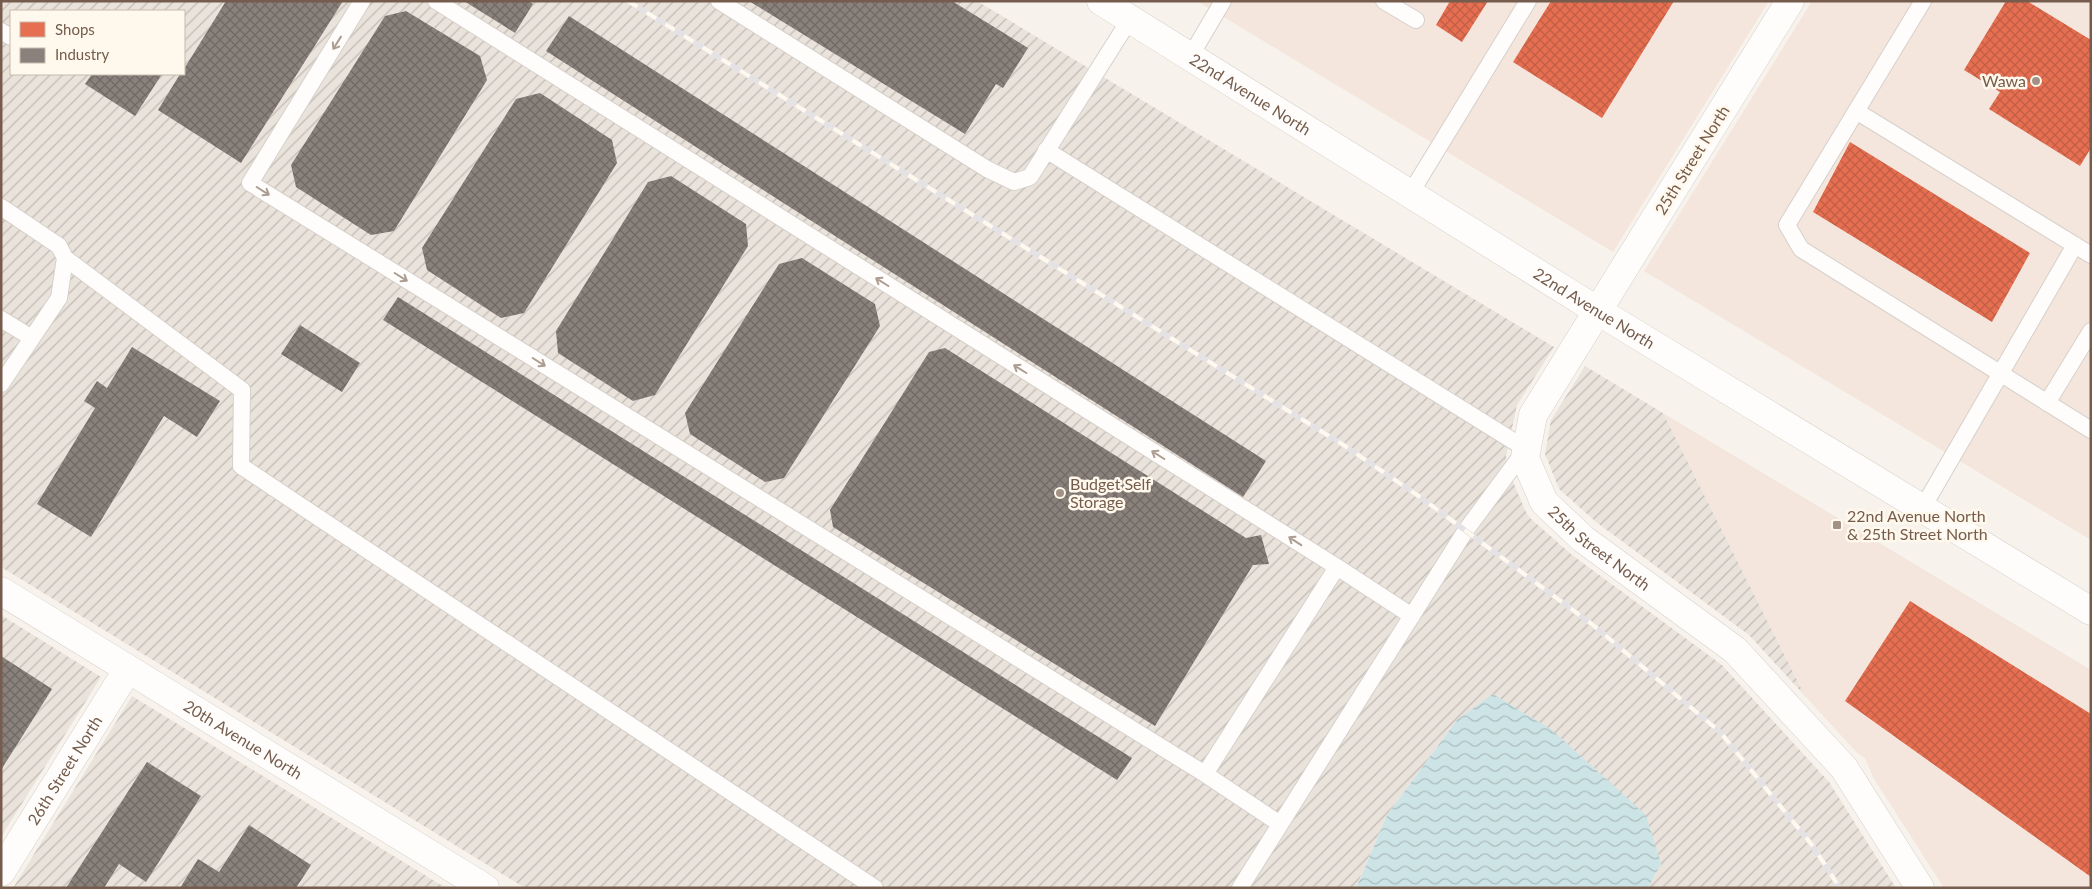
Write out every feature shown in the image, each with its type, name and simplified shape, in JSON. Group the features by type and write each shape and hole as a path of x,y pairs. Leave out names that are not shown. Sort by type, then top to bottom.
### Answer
{"street":[{"name":"22nd Avenue North","path":"1101,1 1598,311 2091,611"},
{"name":"25th Street North","path":"1790,1 1533,415 1525,458 1544,502 1583,538 1735,650 1844,768 1920,888"},
{"name":"20th Avenue North","path":"1,591 485,888"},
{"name":"26th Street North","path":"1,872 128,669"}],"lane":[{"path":"362,1 250,183 1205,774 1280,824"},
{"path":"436,1 1412,616"},
{"path":"718,1 987,169 1014,182 1030,177 1130,19"},
{"path":"1190,57 1223,1"},
{"path":"1384,1 1416,20"},
{"path":"1410,194 1528,1"},
{"path":"1923,1 1787,224 1801,249 2091,430"},
{"path":"1856,111 2091,254"},
{"path":"1046,150 1526,448 1466,530 1240,888"},
{"path":"1,207 60,246 65,258 242,390 240,466 875,888"},
{"path":"1922,509 2075,245"},
{"path":"1,384 58,298 65,258"},
{"path":"1,318 32,338"},
{"path":"2047,403 2091,331"},
{"path":"1205,774 1336,567"}],"shaded area":[{"path":"1,1 977,1 1554,347 1517,405 1506,456 1507,468 1526,512 1530,518 1572,555 1722,665 1829,782 1896,888 1648,888 1661,864 1457,720 1387,815 1357,885 1359,888 525,888 1,567"},
{"path":"1197,1 1769,1 1613,252"},
{"path":"1812,1 2091,1 2091,540 1644,271"},
{"path":"1585,366 1663,413 1805,696 1749,635 1596,522 1559,489 1545,454 1551,420"},
{"path":"1663,413 2091,670 2091,888 1944,888 1874,779 1865,758 1857,753 1805,696"},
{"path":"1,615 101,677 1,837"},
{"path":"132,696 446,888 13,888"}],"water":[{"path":"1493,694 1552,730 1646,815 1661,864 1648,888 1359,888 1357,886 1387,815 1457,720"}],"building: Shops":[{"path":"1450,1 1488,1 1462,42 1436,25"},
{"path":"1551,1 1674,1 1602,118 1513,62"},
{"name":"Wawa","path":"2006,1 2027,1 2091,40 2091,148 2080,166 1989,109 2000,92 1964,70"},
{"path":"1850,142 2030,253 1992,322 1813,212"},
{"path":"1910,601 2091,714 2091,877 1845,701"}],"building: Industry":[{"path":"226,1 343,1 241,163 158,110 179,75 185,75 185,67"},
{"path":"464,1 529,1 533,4 515,33"},
{"path":"749,1 952,1 1028,48 1003,88 996,84 965,134"},
{"path":"406,11 480,56 487,80 394,231 371,235 296,187 291,165 385,16"},
{"path":"569,16 1266,461 1243,497 546,51"},
{"path":"91,75 161,75 135,116 85,84"},
{"path":"540,93 612,140 617,163 524,313 501,318 427,270 422,248 516,99"},
{"path":"671,176 746,224 748,246 655,395 633,401 558,353 556,331 648,182"},
{"path":"802,258 875,304 880,326 784,478 765,482 690,434 685,413 779,264"},
{"path":"398,297 1132,758 1117,780 383,320"},
{"path":"300,325 360,363 342,392 281,354"},
{"path":"132,347 220,401 197,437 164,416 91,537 37,504 95,408 84,401 97,381 107,388"},
{"path":"945,348 1246,538 1261,535 1269,564 1253,565 1155,726 833,527 830,510 929,352"},
{"path":"1,656 52,689 1,770"},
{"path":"147,762 201,796 146,882 119,864 104,888 66,888"},
{"path":"249,825 311,865 296,888 180,888 198,859 219,872"}],"railway":[{"path":"628,1 1345,446 1420,497 1593,625 1720,732 1812,845 1840,888"}],"place":[{"name":"Wawa","path":"2036,81"},
{"name":"Budget Self Storage","path":"1060,493"},
{"name":"22nd Avenue North & 25th Street North","path":"1837,525"}]}
